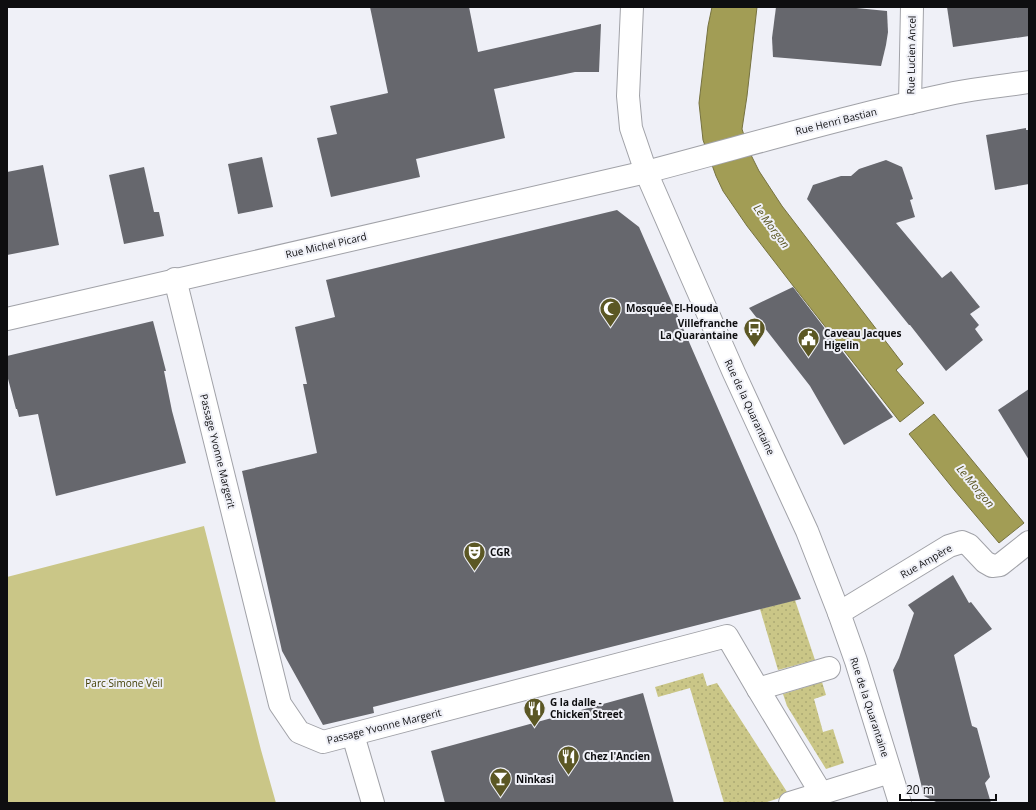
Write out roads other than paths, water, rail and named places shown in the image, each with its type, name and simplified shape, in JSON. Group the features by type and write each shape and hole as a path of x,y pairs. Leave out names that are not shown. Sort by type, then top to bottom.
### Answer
{"street":[{"name":"Rue de la Quarantaine","path":"632,7 628,96 631,128 646,172 734,373 807,531 856,661 900,803"},
{"name":"Rue Lucien Ancel","path":"910,103 912,7"},
{"name":"Rue Henri Bastian","path":"646,172 863,114 956,93 1029,82"},
{"name":"Rue Michel Picard","path":"7,319 175,279 646,172"},
{"name":"Passage Yvonne Margerit","path":"175,279 280,704 299,732 323,742 727,636 822,793"},
{"name":"Rue Ampère","path":"839,613 949,546 962,542 969,545 985,562 992,566 1000,565 1029,542"},
{"path":"758,689 829,668"},
{"path":"352,735 372,803"},
{"path":"790,803 890,772"}],"water":[{"name":"Le Morgon","path":"712,7 757,7 742,129 749,151 759,171 782,206 903,364 896,370 924,403 900,422 747,226 723,191 716,176 703,140 699,103 708,26"},
{"name":"Le Morgon","path":"934,414 1024,523 999,543 909,434"}],"place":[{"name":"Mosquée El-Houda","path":"610,328"},
{"name":"Villefranche La Quarantaine","path":"754,348"},
{"name":"Caveau Jacques Higelin","path":"808,358"},
{"name":"CGR","path":"474,572"},
{"name":"G la dalle - Chicken Street","path":"534,728"},
{"name":"Chez l'Ancien","path":"569,776"},
{"name":"Ninkasi","path":"501,798"}],"park label":[{"name":"Parc Simone Veil","path":"124,683"}]}
